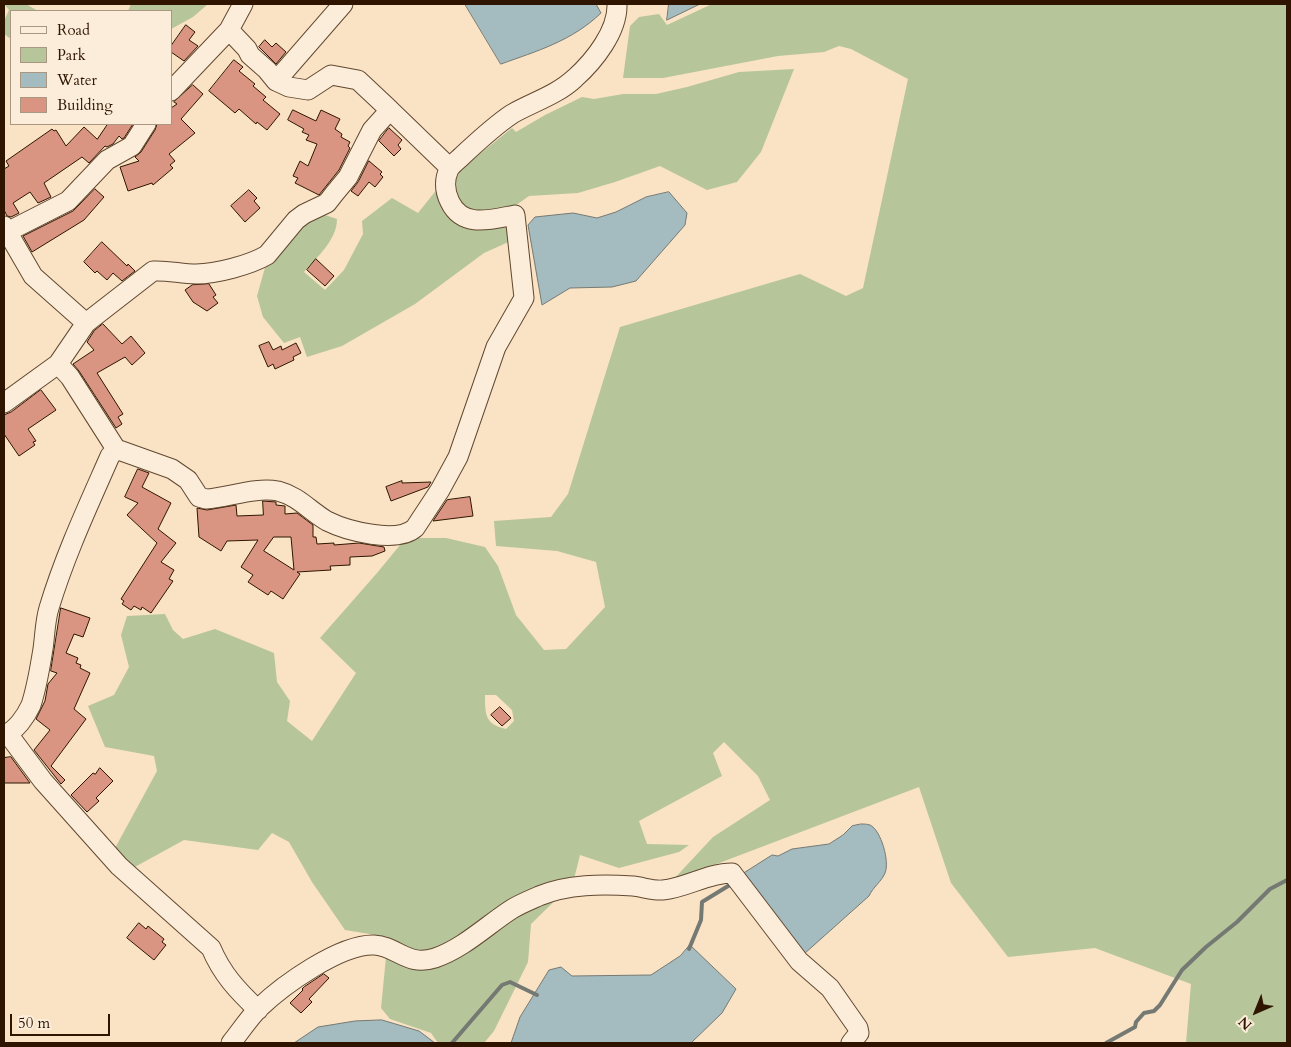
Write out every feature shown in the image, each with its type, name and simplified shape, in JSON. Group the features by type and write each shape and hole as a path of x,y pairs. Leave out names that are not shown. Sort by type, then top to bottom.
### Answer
{"street":[{"path":"172,90 229,30 243,4"},
{"path":"276,81 343,4"},
{"path":"58,364 70,377 116,449 172,468 188,480 199,497 206,499 257,491 278,491 306,504 325,520 353,530 379,535 402,535 410,532 415,528 440,490 458,457 496,347 524,298 515,215 475,221 460,215 451,204 445,191 446,177 450,168 486,134 512,114 560,90 576,78 606,41 613,29 617,4"},
{"path":"229,30 276,81 289,87 308,90 331,75 358,80 450,168"},
{"path":"4,403 58,364 88,321 153,271 165,270 196,274 225,269 267,255 296,220 326,203 334,194 348,177 372,130 390,110"},
{"path":"88,321 34,276 6,229 68,201 107,160 132,146 145,125"},
{"path":"116,449 110,456 68,549 46,619 36,687 30,705 23,718 6,735 43,781 119,866 211,948 217,963 232,985 258,1010"},
{"path":"231,1043 258,1010 279,990 336,955 359,946 375,945 390,949 405,958 420,960 434,958 482,931 513,908 541,895 574,887 600,885 636,886 649,890 663,890 721,873 732,873 799,961 830,988 858,1028 859,1033 851,1043"}],"green space":[{"path":"4,4 26,4 36,10 10,10 10,38 4,34 4,21 9,10"},
{"path":"131,4 208,4 193,17 172,28 172,10 128,10"},
{"path":"712,4 1287,4 1287,1043 1186,1043 1191,984 1095,948 1008,957 951,883 919,787 672,881 713,837 770,800 758,776 724,742 713,753 722,776 639,821 647,844 689,845 679,852 619,868 580,855 573,883 531,924 528,962 494,1031 484,1043 438,1043 431,1033 390,1019 381,1008 388,937 345,930 312,882 289,842 272,833 258,850 184,840 133,868 114,850 157,771 154,756 105,747 88,706 114,695 129,667 121,635 127,616 165,614 173,630 183,639 215,629 274,653 277,682 290,701 287,721 312,741 356,673 320,638 400,545 411,538 446,538 485,547 498,566 516,615 544,650 566,649 605,607 596,562 557,551 496,546 494,521 551,517 568,494 620,327 800,274 846,296 863,288 908,79 851,49 839,46 824,52 778,56 663,78 623,78 630,26 639,17 659,14 667,25","holes":["485,695 496,695 512,710 514,721 506,729 490,721 486,713"]},
{"path":"794,69 761,152 737,182 707,190 660,166 578,193 529,196 512,208 480,212 463,206 457,196 456,179 461,169 512,128 516,132 582,97 594,99 623,94 656,94 739,72"},
{"path":"438,188 443,201 510,222 513,240 484,253 415,304 342,346 307,357 300,337 284,343 263,317 257,296 266,264 305,221 325,215 337,219 334,234 330,241 304,272 325,290 344,270 363,234 362,221 392,198 418,213"}],"water":[{"path":"465,4 596,4 601,13 590,23 566,38 541,50 501,64"},
{"path":"669,4 700,4 667,20"},
{"path":"669,192 687,213 685,225 636,281 612,287 570,288 542,305 528,225 535,217 573,213 597,218 616,212 646,197"},
{"path":"867,824 874,828 881,839 886,862 885,873 869,896 804,954 742,874 772,855 778,856 792,849 829,844 843,835 852,826"},
{"path":"690,945 736,989 722,1013 691,1043 511,1043 520,1017 549,970 561,967 572,976 651,975 680,956"},
{"path":"382,1020 419,1031 435,1043 294,1043 318,1027 355,1021"}],"building":[{"path":"186,25 195,32 189,40 198,46 184,61 172,53 172,45"},
{"path":"265,40 272,47 276,43 286,52 276,64 259,47"},
{"path":"234,60 243,67 239,71 255,84 253,86 266,97 263,100 280,114 267,130 257,122 256,124 239,109 235,113 209,91"},
{"path":"193,85 203,94 181,119 195,133 169,154 175,161 170,165 173,168 153,185 152,183 128,191 120,167 139,161 135,157 141,152 157,125 172,125 172,107 177,104 174,102"},
{"path":"293,110 316,121 321,110 340,119 335,129 342,134 341,137 350,142 348,146 350,148 339,170 319,195 295,183 298,178 293,176 300,161 308,166 317,144 306,140 309,135 302,132 304,129 288,120"},
{"path":"107,125 132,125 124,138 122,139 119,136 113,144 105,146 89,163 82,157 44,183 51,197 38,203 30,192 13,203 19,213 11,217 7,216 4,210 4,169 9,166 6,161 52,129 56,130 66,146 84,127 97,139"},
{"path":"389,128 402,140 398,145 401,149 394,156 379,141"},
{"path":"369,161 382,172 380,174 383,177 375,187 369,182 358,196 351,191"},
{"path":"95,189 104,197 84,220 32,252 23,236 73,211"},
{"path":"249,190 257,198 254,201 260,208 245,222 231,206"},
{"path":"102,242 127,266 128,264 135,271 122,281 113,273 107,280 97,271 95,273 84,262"},
{"path":"316,259 334,276 325,286 307,270"},
{"path":"209,284 216,295 213,297 218,303 207,311 193,302 185,290 192,285"},
{"path":"103,324 122,344 131,336 145,353 132,365 125,357 97,373 123,414 118,417 122,424 116,428 73,364 94,350 87,342 94,331"},
{"path":"269,342 273,350 281,346 282,350 296,343 301,353 293,357 294,360 275,369 273,364 268,367 259,346"},
{"path":"41,390 56,410 28,429 36,441 33,442 35,445 19,456 4,434 4,415"},
{"path":"138,469 149,473 142,487 171,503 158,529 176,543 161,562 174,570 169,579 173,581 151,613 142,607 141,610 134,606 131,610 122,604 124,601 121,599 157,543 127,515 138,503 125,497"},
{"path":"402,481 402,483 431,482 428,487 391,501 386,487"},
{"path":"470,497 473,516 433,521 447,500"},
{"path":"263,501 276,502 276,505 285,506 285,514 297,513 313,525 313,537 316,537 317,544 359,543 384,547 385,551 372,556 350,557 350,565 330,566 331,570 297,572 300,574 283,599 271,591 268,595 248,582 253,575 241,567 258,540 227,541 221,551 199,537 197,508 207,510 236,505 237,516 263,515","holes":["274,537 291,537 294,570 264,551"]},
{"path":"61,608 90,618 83,637 74,634 66,653 78,658 76,663 81,665 80,668 90,673 74,709 86,719 51,766 65,780 61,784 34,750 50,730 36,719 45,701 48,684 57,673 51,671"},
{"path":"500,707 511,718 502,726 491,715"},
{"path":"11,757 30,783 4,783 4,758"},
{"path":"100,768 113,781 96,798 99,801 87,812 71,795"},
{"path":"139,923 146,929 148,926 164,939 162,942 166,945 154,960 127,938"},
{"path":"324,974 329,978 309,999 312,1002 301,1013 290,1003 304,987"}],"waterway":[{"path":"1106,1043 1135,1027 1136,1022 1144,1013 1154,1011 1160,1005 1182,970 1206,947 1237,922 1270,889 1287,880"},
{"path":"689,949 701,920 702,902 733,883"},
{"path":"452,1043 502,985 510,982 537,995"}]}
